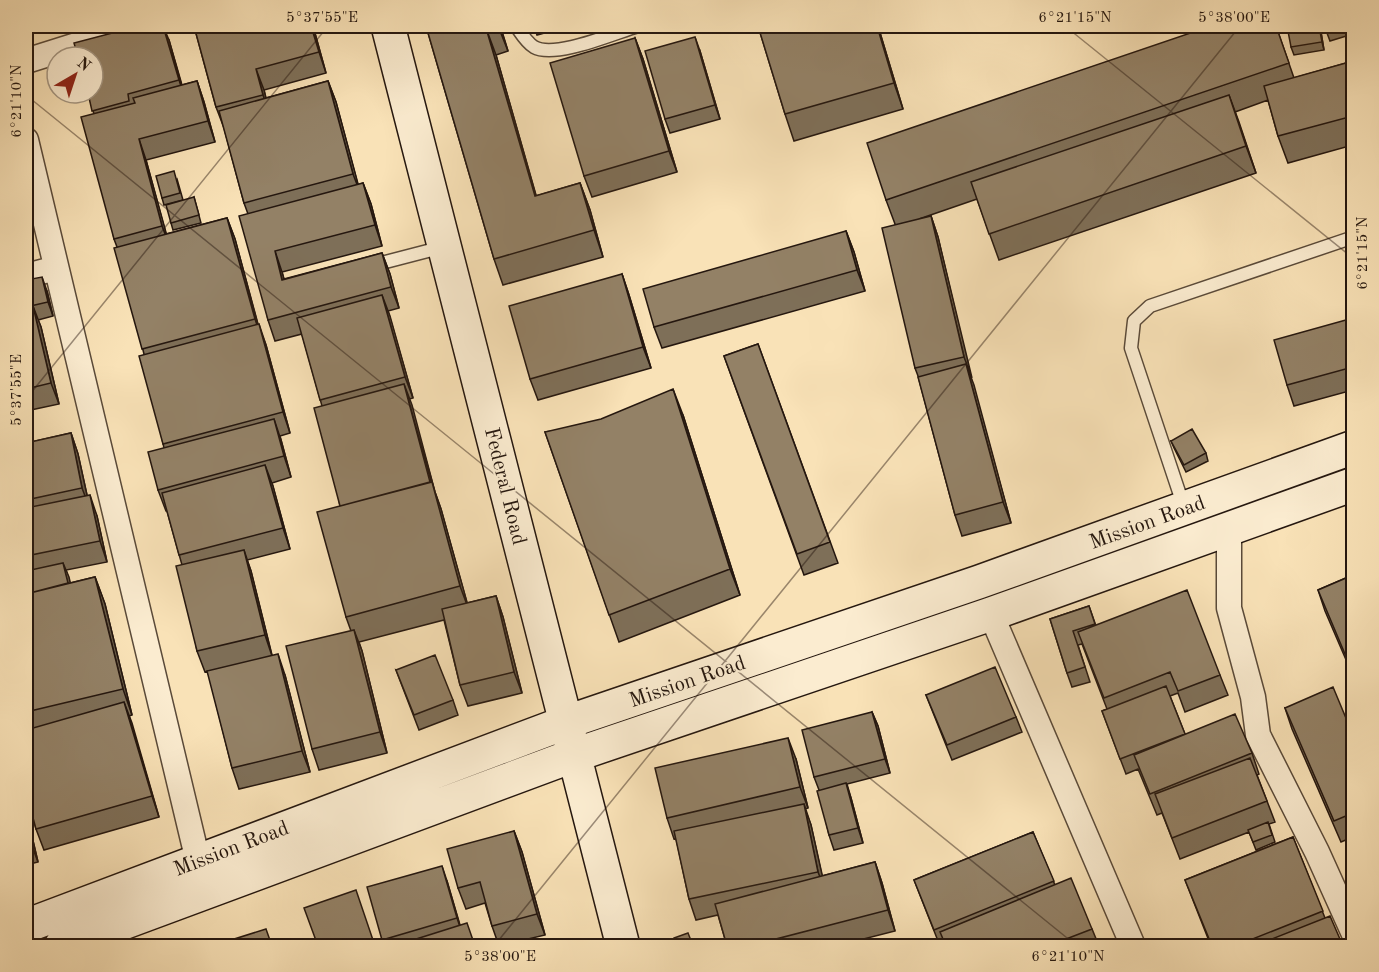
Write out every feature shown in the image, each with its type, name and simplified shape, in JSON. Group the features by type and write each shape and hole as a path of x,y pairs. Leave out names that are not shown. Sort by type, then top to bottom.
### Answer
{"street":[{"path":"26,61 136,26"},
{"name":"Federal Road","path":"388,26 623,946"},
{"path":"26,140 198,861"},
{"path":"26,276 56,268"},
{"name":"Mission Road","path":"26,926 567,722 979,582 1353,447"},
{"name":"Mission Road","path":"61,946 575,755 991,614 1353,484"},
{"path":"1229,529 1229,608 1253,697 1258,735 1317,852 1353,934"},
{"path":"991,614 1133,946"}],"lane":[{"path":"516,26 526,40 536,48 554,51 638,26"},
{"path":"1184,508 1131,348 1134,321 1150,306 1353,237"},
{"path":"358,269 444,246"}],"building":[{"path":"139,26 163,26 179,80 128,94 129,101 92,111 91,105 105,105 105,45 75,45 74,43"},
{"path":"194,26 311,26 319,52 256,69 263,95 216,107"},
{"path":"426,26 495,26 486,28 535,196 580,183 594,230 494,259"},
{"path":"758,26 877,26 894,83 785,114"},
{"path":"1211,26 1276,26 1289,63 886,200 867,143"},
{"path":"1287,26 1319,26 1322,42 1291,47"},
{"path":"1325,26 1353,26 1327,33"},
{"path":"695,37 715,105 665,119 645,51"},
{"path":"635,38 669,151 584,176 550,63"},
{"path":"1353,61 1353,116 1278,136 1264,86"},
{"path":"197,81 208,121 139,139 162,226 114,239 81,117 135,103 133,98"},
{"path":"328,81 353,174 244,203 219,111"},
{"path":"1229,95 1246,146 989,234 971,182"},
{"path":"174,171 180,193 162,198 156,176"},
{"path":"363,183 375,225 275,251 282,280 382,253 391,287 268,320 239,216"},
{"path":"194,197 199,215 171,223 166,205"},
{"path":"931,216 964,357 915,368 882,228"},
{"path":"227,218 255,319 142,349 114,248"},
{"path":"846,231 857,270 654,327 643,289"},
{"path":"622,274 643,347 530,379 509,306"},
{"path":"42,277 48,302 26,307 26,280"},
{"path":"382,295 405,377 320,400 297,318"},
{"path":"33,306 51,383 26,389 26,308"},
{"path":"1353,318 1353,367 1287,385 1274,340"},
{"path":"259,324 283,412 163,444 139,356"},
{"path":"758,344 830,542 797,554 724,356"},
{"path":"966,364 1003,502 955,515 918,377"},
{"path":"404,384 430,482 340,506 314,408"},
{"path":"673,389 730,569 609,615 545,432 601,419"},
{"path":"274,419 284,456 158,490 148,452"},
{"path":"1192,429 1206,453 1184,465 1171,441"},
{"path":"71,433 82,488 26,500 26,443"},
{"path":"265,465 283,528 179,555 162,493"},
{"path":"432,482 460,586 346,617 317,512"},
{"path":"90,495 100,541 26,556 26,508"},
{"path":"244,550 265,635 197,651 176,566"},
{"path":"63,563 68,583 26,594 26,571"},
{"path":"1353,575 1353,673 1318,590"},
{"path":"95,577 123,689 26,712 26,594"},
{"path":"1187,590 1220,675 1178,691 1170,672 1104,698 1078,632"},
{"path":"496,596 514,672 460,685 442,609"},
{"path":"1089,606 1095,624 1073,631 1085,667 1067,673 1050,619"},
{"path":"354,630 380,732 312,749 286,646"},
{"path":"278,654 302,751 232,768 207,671"},
{"path":"435,655 453,700 414,715 396,670"},
{"path":"995,667 1016,717 947,745 926,695"},
{"path":"1166,686 1185,734 1120,759 1102,711"},
{"path":"1333,687 1353,735 1353,813 1334,821 1285,708"},
{"path":"124,702 152,796 36,829 26,792 26,730"},
{"path":"872,712 885,759 814,777 802,730"},
{"path":"1235,714 1252,753 1150,794 1134,755"},
{"path":"788,738 800,787 667,818 655,768"},
{"path":"1250,758 1267,801 1172,838 1155,794"},
{"path":"846,783 858,828 829,835 817,791"},
{"path":"804,804 818,872 689,899 674,831"},
{"path":"26,821 30,841 26,842"},
{"path":"1268,822 1272,835 1253,842 1248,830"},
{"path":"514,831 537,914 492,926 480,882 458,888 447,849"},
{"path":"1033,832 1054,881 934,930 914,880"},
{"path":"1293,837 1323,911 1235,946 1212,946 1185,880"},
{"path":"875,862 888,910 749,946 727,946 715,904"},
{"path":"442,866 457,918 382,940 367,887"},
{"path":"1071,878 1092,929 1048,946 946,946 940,932"},
{"path":"356,890 375,946 318,946 304,908"},
{"path":"1330,916 1343,946 1254,946"},
{"path":"467,923 475,946 394,946"},
{"path":"266,929 272,946 212,946"},
{"path":"688,933 692,943 676,946 674,938"}]}
